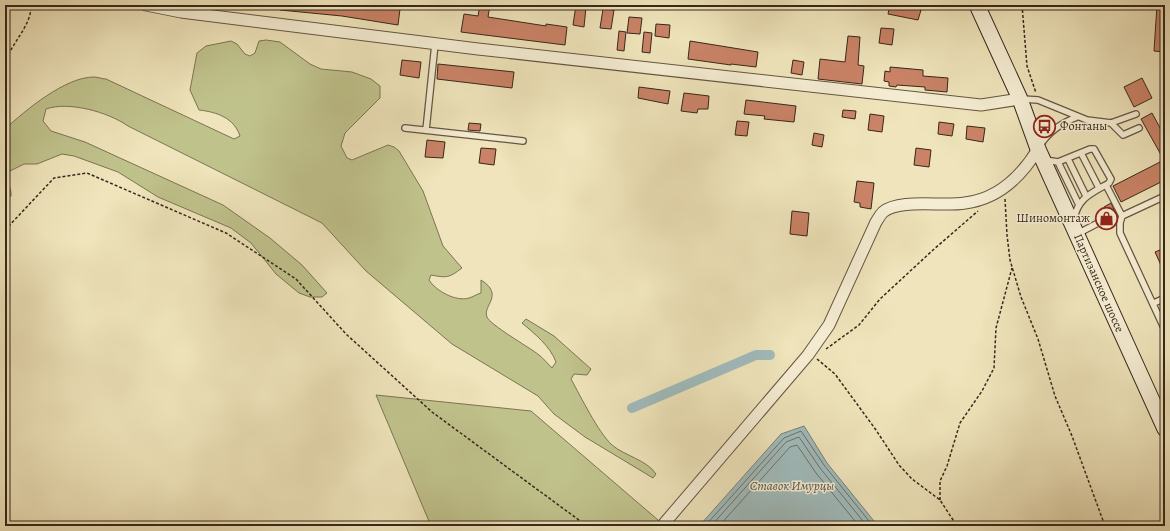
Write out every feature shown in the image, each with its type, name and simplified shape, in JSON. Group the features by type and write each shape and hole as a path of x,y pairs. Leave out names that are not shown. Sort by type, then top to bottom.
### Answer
{"main road":[{"name":"Партизанское шоссе","path":"977,5 1020,99 1040,154 1165,429"}],"street":[{"path":"146,5 181,12 435,44 981,105 1020,99"},
{"path":"662,526 785,380 805,359 829,325 876,222 884,212 897,206 965,204 987,198 1006,188 1040,154"}],"lane":[{"path":"426,130 435,44"},
{"path":"1020,99 1038,100 1076,117 1111,124 1123,135 1139,128"},
{"path":"1111,124 1136,114"},
{"path":"1076,117 1066,121 1049,133 1040,154 1058,162 1079,205"},
{"path":"405,128 523,141"},
{"path":"1058,162 1068,159 1090,148 1094,149 1110,179 1109,183 1086,196 1079,205 1075,230 1098,223"},
{"path":"1081,153 1099,188"},
{"path":"1068,159 1086,196"},
{"path":"1106,185 1122,216 1120,233 1154,303 1165,330"},
{"path":"1122,216 1165,196"},
{"path":"1154,303 1165,298"}],"path":[{"path":"5,64 26,23 31,10 31,5"},
{"path":"1022,5 1027,66 1038,100"},
{"path":"5,230 54,178 87,173 226,234 296,279 346,334 432,412 587,526"},
{"path":"1006,188 1006,235 1012,266 1055,396 1072,436 1105,526"},
{"path":"805,359 822,351 859,325 880,299 933,250 979,211"},
{"path":"940,500 940,481 947,466 960,423 982,390 994,368 998,322 1012,266"},
{"path":"805,359 820,360 836,374 899,465 912,479 940,500 957,526"}],"green space":[{"path":"266,40 280,42 310,64 321,69 352,72 371,79 380,86 380,98 345,133 341,146 347,158 352,160 388,145 399,151 423,191 443,246 462,268 454,274 448,276 441,277 431,275 429,280 441,292 452,297 464,299 481,293 481,280 488,285 492,295 486,313 490,321 539,355 552,368 556,362 550,351 532,331 522,323 526,319 554,336 591,369 587,375 574,374 571,379 601,432 617,449 652,469 656,474 653,478 585,437 554,414 538,396 452,344 366,271 322,223 110,116 88,109 66,106 46,109 43,121 51,131 85,142 223,205 270,238 302,265 327,293 322,297 310,297 299,293 276,274 251,243 231,228 158,197 118,172 74,156 62,154 37,164 24,164 6,173 6,179 11,196 5,200 5,129 46,96 71,82 83,78 94,77 106,79 234,139 240,136 234,125 229,120 212,112 199,110 190,90 197,53 206,46 231,41 237,44 245,54 250,56 255,53 259,41"},
{"path":"376,395 531,411 665,526 431,526"}],"water":[{"name":"Ставок Имурцы","path":"804,426 827,463 878,526 703,526 701,524 781,434"}],"building":[{"path":"280,5 365,5 400,9 398,25 342,16 280,10"},
{"path":"480,5 490,5 488,17 546,26 546,24 567,27 565,45 461,32 464,14 478,16"},
{"path":"576,5 586,7 584,27 573,25"},
{"path":"890,5 904,5 921,10 918,20 888,14"},
{"path":"1157,5 1165,5 1164,52 1154,51"},
{"path":"603,9 614,10 611,29 600,28"},
{"path":"629,17 642,18 640,34 627,33"},
{"path":"656,24 670,25 669,38 655,36"},
{"path":"881,28 894,29 892,45 879,43"},
{"path":"619,31 626,32 624,51 617,50"},
{"path":"644,32 652,33 650,53 642,52"},
{"path":"848,36 860,37 858,65 864,66 862,84 818,79 820,59 845,62"},
{"path":"690,41 758,52 756,67 688,59"},
{"path":"402,60 421,62 419,78 400,75"},
{"path":"793,60 804,62 802,75 791,73"},
{"path":"438,64 514,72 512,88 437,79"},
{"path":"890,67 923,70 923,76 948,78 947,92 925,90 925,87 897,85 896,87 889,86 889,82 884,81 885,71 890,72"},
{"path":"1142,78 1152,98 1134,107 1124,87"},
{"path":"639,87 670,91 668,104 638,98"},
{"path":"684,93 709,96 708,109 698,109 697,113 681,111"},
{"path":"746,100 796,106 794,122 764,119 765,116 744,114"},
{"path":"843,110 856,111 855,119 842,117"},
{"path":"1152,113 1165,137 1165,162 1141,119"},
{"path":"870,114 884,116 882,132 868,130"},
{"path":"737,121 749,122 747,136 735,135"},
{"path":"939,122 954,124 952,136 938,134"},
{"path":"469,123 481,124 480,131 468,130"},
{"path":"967,126 985,128 983,142 966,139"},
{"path":"814,133 824,135 822,147 812,145"},
{"path":"427,140 445,142 443,158 425,157"},
{"path":"481,148 496,149 494,165 479,163"},
{"path":"916,148 931,150 929,167 914,165"},
{"path":"1160,162 1165,172 1165,180 1121,202 1113,186"},
{"path":"857,181 874,183 871,209 860,207 860,203 854,202"},
{"path":"1111,203 1117,216 1111,219 1104,207"},
{"path":"792,211 809,213 807,236 790,234"},
{"path":"1165,248 1165,274 1155,252"}],"waterway":[{"path":"632,408 756,355 770,355"}],"place":[{"name":"Фонтаны","path":"1045,126"},
{"name":"Шиномонтаж","path":"1106,218"}]}
